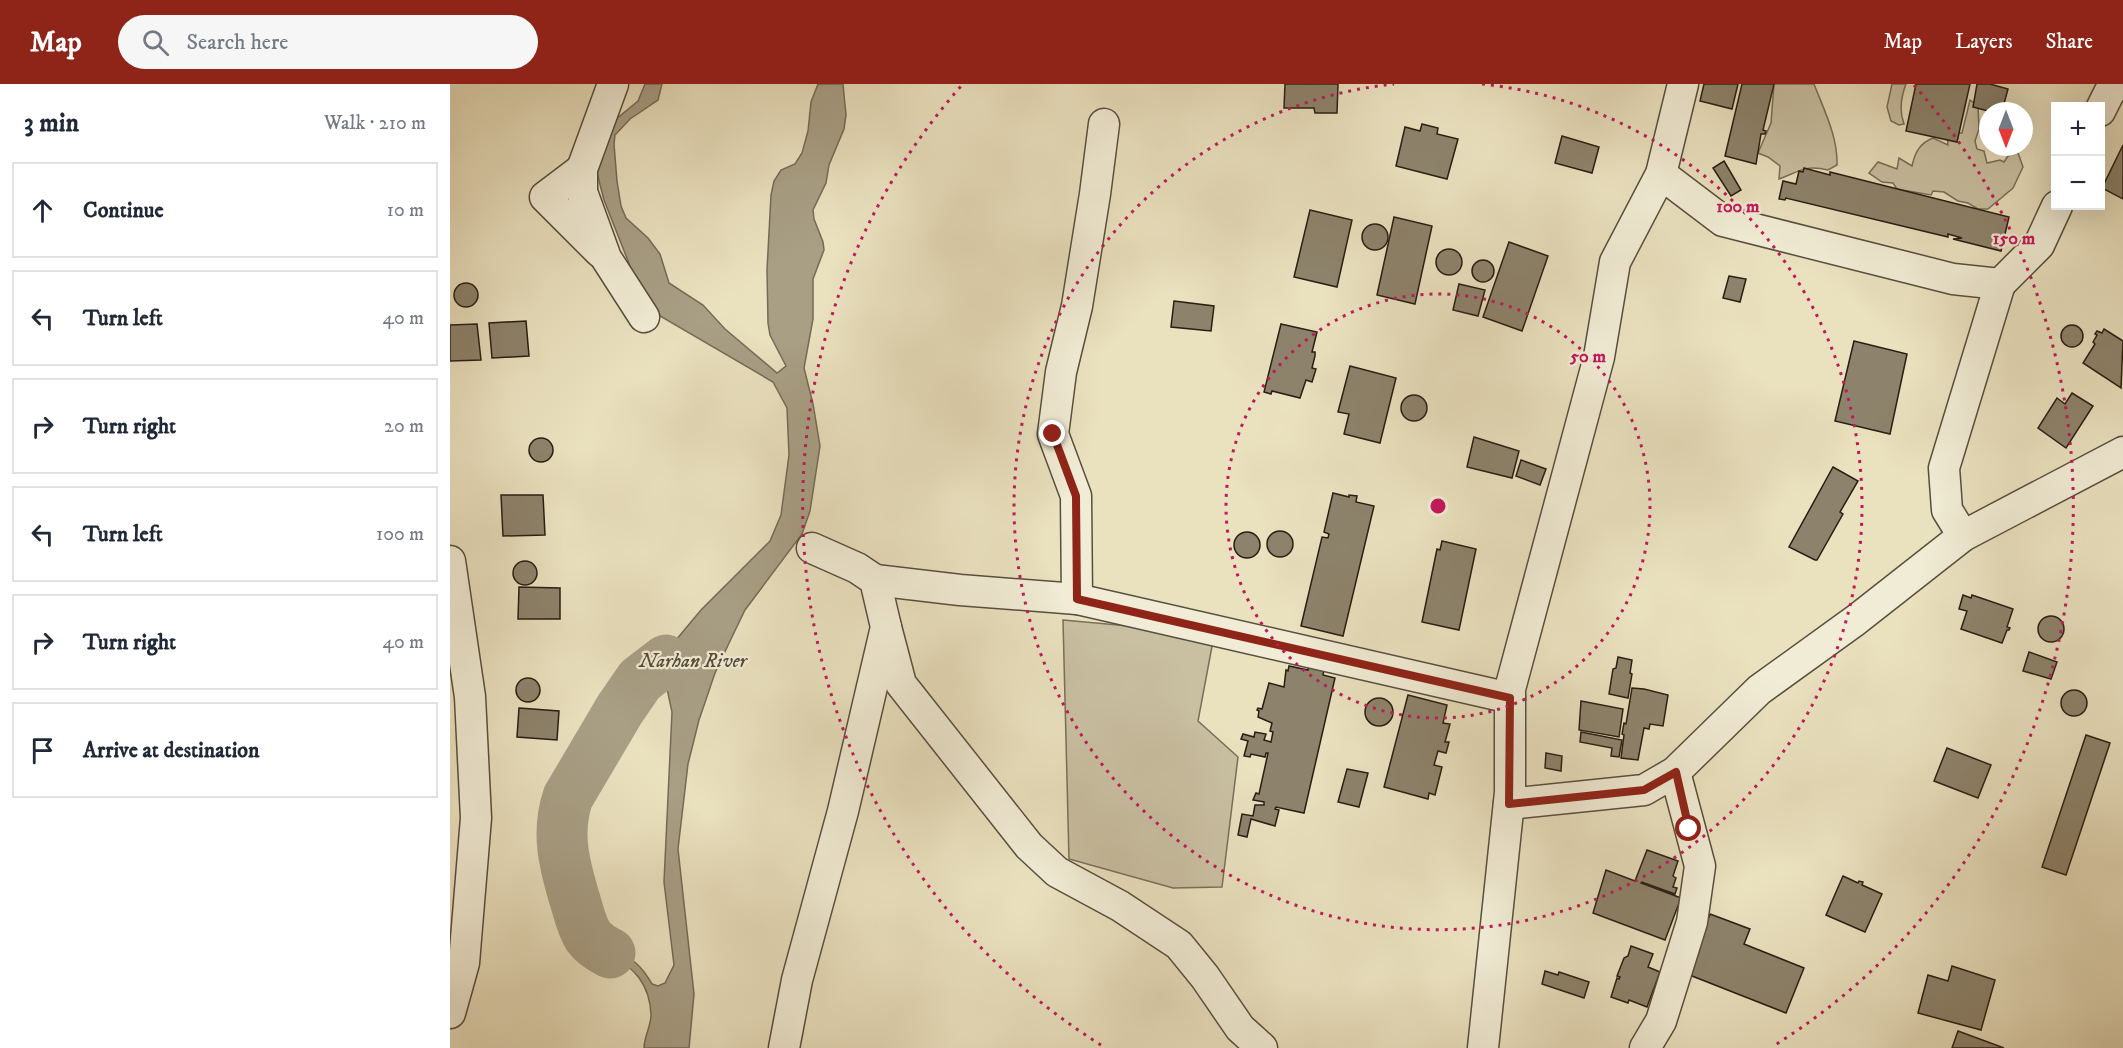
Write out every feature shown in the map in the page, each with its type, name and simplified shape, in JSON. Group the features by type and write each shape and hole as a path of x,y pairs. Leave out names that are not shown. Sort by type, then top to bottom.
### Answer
{"street":[{"path":"613,84 582,169 582,192 606,258 644,317"},
{"path":"1483,1048 1509,804 1510,689 1599,357 1615,262 1661,174 1683,84"},
{"path":"2104,102 2117,84"},
{"path":"1077,599 1076,496 1053,434 1061,372 1077,306 1104,124"},
{"path":"1661,174 1723,221 1953,279 2000,284"},
{"path":"1963,536 1947,510 1944,468 2000,284 2039,245 2055,210"},
{"path":"1509,804 1644,790 1676,772 1759,690 1856,620 1963,536 2123,452"},
{"path":"812,548 857,568 875,580 960,590 1077,599 1510,698"},
{"path":"450,561 470,697 476,818 464,963 450,1013"},
{"path":"875,580 901,684 1029,846 1057,872 1120,906 1179,945 1205,977 1240,1028 1262,1048"},
{"path":"784,1048 797,980 843,811 886,627"},
{"path":"1645,1048 1661,1021 1692,922 1700,866 1676,772"}],"shaded area":[{"path":"1774,84 1814,84 1833,134 1837,165 1828,170 1813,168 1802,170 1779,179 1780,166 1758,153 1771,123"},
{"path":"1892,84 1906,84 1901,104 1904,124 1899,125 1891,121 1887,107"},
{"path":"1970,100 1978,106 1979,129 1975,141 1979,156 1985,156 1987,163 2000,160 2004,162 2008,156 2019,156 2023,167 2013,188 1988,209 1978,209 1944,192 1933,191 1931,195 1897,189 1893,183 1882,182 1869,173 1878,162 1897,169 1899,158 1912,166 1915,156 1925,143 1933,138 1948,145 1947,133 1962,133"},
{"path":"1063,620 1140,627 1213,641 1198,721 1238,757 1222,887 1173,888 1069,859"}],"water":[{"name":"Narhan River","path":"645,84 662,84 658,100 630,119 615,135 617,181 621,206 626,218 648,238 660,254 669,283 703,305 725,329 777,373 786,366 770,335 768,323 767,270 771,195 774,181 781,170 795,164 802,153 808,131 811,102 818,84 843,84 846,115 844,129 829,165 826,183 813,210 824,250 813,279 813,319 804,368 820,446 810,511 802,534 745,610 731,639 715,673 699,720 688,764 678,849 694,994 689,1048 644,1048 651,1015 648,994 633,971 610,953 630,959 644,972 652,984 658,986 665,983 674,965 664,882 672,712 666,684 666,660 671,646 701,610 770,541 781,515 789,455 787,408 773,382 660,316 632,271 604,200 597,173 599,147 609,125 638,101"}],"building":[{"path":"1285,84 1338,84 1337,113 1315,113 1314,108 1284,108"},
{"path":"1704,84 1738,84 1732,109 1700,101"},
{"path":"1742,84 1774,84 1763,130 1766,131 1765,134 1761,134 1756,164 1725,156"},
{"path":"1916,84 1970,84 1957,142 1906,131"},
{"path":"1977,84 1990,84 2008,89 2004,102 1979,102 1979,109 1973,107"},
{"path":"1422,124 1438,128 1437,134 1458,139 1447,179 1396,166 1405,127 1420,131"},
{"path":"1562,136 1599,147 1592,173 1555,163"},
{"path":"2123,145 2123,199 2105,190 2105,182"},
{"path":"1724,161 1741,190 1731,196 1713,168"},
{"path":"1804,168 1830,175 1830,172 2009,217 2001,251 1953,239 1962,238 1948,234 1948,237 1786,198 1785,200 1779,199 1783,181 1796,184 1799,171 1803,172"},
{"path":"1310,210 1352,220 1337,287 1294,277"},
{"path":"1394,217 1432,226 1415,304 1377,295"},
{"path":"1375,224 1384,228 1388,237 1384,246 1375,250 1366,246 1362,237 1366,228"},
{"path":"1509,242 1548,256 1522,331 1483,317"},
{"path":"1449,249 1458,253 1462,262 1458,271 1449,275 1440,271 1436,262 1440,253"},
{"path":"1483,260 1491,263 1494,271 1491,279 1483,282 1475,279 1472,271 1475,263"},
{"path":"1729,276 1746,279 1740,302 1723,298"},
{"path":"466,283 471,284 477,290 477,300 471,306 466,307 461,306 455,300 454,295 455,290 461,284"},
{"path":"1459,284 1485,290 1478,316 1453,310"},
{"path":"1174,301 1214,306 1211,331 1171,327"},
{"path":"526,321 529,356 492,358 489,323"},
{"path":"477,324 481,360 450,361 450,325"},
{"path":"1281,324 1317,332 1312,352 1315,352 1315,356 1312,368 1316,369 1312,382 1306,380 1300,398 1272,391 1271,394 1264,392"},
{"path":"2068,325 2076,325 2083,332 2083,340 2076,347 2068,347 2061,340 2061,332"},
{"path":"2104,329 2123,341 2121,388 2083,363 2095,344 2093,342 2097,335 2095,334 2097,331 2102,333"},
{"path":"1854,341 1907,354 1890,434 1835,421"},
{"path":"1350,366 1396,378 1380,443 1344,434 1349,414 1338,412"},
{"path":"2072,393 2093,406 2066,448 2038,428 2057,398 2065,404"},
{"path":"1414,395 1423,399 1427,408 1423,417 1414,421 1405,417 1401,408 1405,399"},
{"path":"1474,437 1519,451 1512,478 1467,467"},
{"path":"541,438 546,439 552,445 552,455 546,461 541,462 536,461 530,455 529,450 530,445 536,439"},
{"path":"1521,460 1546,469 1540,485 1516,476"},
{"path":"1833,467 1858,481 1840,512 1843,514 1815,560 1789,547"},
{"path":"1333,493 1349,497 1349,495 1357,496 1356,502 1374,506 1343,636 1301,626 1322,537 1328,538 1329,534 1324,532"},
{"path":"501,495 543,495 545,535 503,536"},
{"path":"1280,531 1289,535 1293,544 1289,553 1280,557 1271,553 1267,544 1271,535"},
{"path":"1247,532 1256,536 1260,545 1256,554 1247,558 1238,554 1234,545 1238,536"},
{"path":"1442,541 1476,549 1459,630 1422,622 1437,549 1440,550"},
{"path":"525,561 534,564 537,573 534,582 525,585 516,582 513,573 516,564"},
{"path":"519,587 560,588 560,619 518,619"},
{"path":"1963,595 1971,598 1972,595 2013,609 2007,627 2010,628 2002,643 1961,629 1967,611 1959,609"},
{"path":"2051,616 2060,620 2064,629 2060,638 2051,642 2042,638 2038,629 2042,620"},
{"path":"2029,652 2057,662 2051,679 2023,671"},
{"path":"1618,657 1632,660 1628,698 1609,694 1613,669 1616,668"},
{"path":"1309,665 1324,669 1323,675 1335,678 1304,813 1276,807 1275,809 1279,810 1275,826 1251,819 1247,837 1238,835 1242,814 1253,816 1255,805 1264,805 1264,802 1253,800 1256,793 1259,794 1268,753 1265,757 1251,754 1250,757 1244,756 1248,741 1241,739 1243,734 1254,737 1255,732 1266,734 1264,740 1271,742 1272,723 1258,717 1259,711 1257,710 1262,709 1269,683 1284,687 1286,670 1288,671 1289,666 1308,670"},
{"path":"528,678 537,681 540,690 537,699 528,702 519,699 516,690 519,681"},
{"path":"1632,688 1668,695 1663,726 1650,724 1649,729 1644,728 1638,760 1621,758 1624,735 1622,734"},
{"path":"2074,690 2083,694 2087,703 2083,712 2074,716 2065,712 2061,703 2065,694"},
{"path":"1408,695 1447,705 1443,723 1450,724 1445,742 1449,742 1446,753 1438,751 1434,765 1442,767 1435,795 1429,793 1428,799 1384,787"},
{"path":"1379,698 1389,702 1393,712 1389,722 1379,726 1369,722 1365,712 1369,702"},
{"path":"1581,701 1623,709 1619,737 1579,730"},
{"path":"519,708 559,711 557,740 517,737"},
{"path":"1581,732 1622,740 1619,757 1611,756 1612,748 1580,742"},
{"path":"2086,735 2110,743 2066,875 2042,867"},
{"path":"1947,748 1991,765 1978,798 1934,781"},
{"path":"1546,753 1562,756 1561,771 1545,768"},
{"path":"1347,769 1368,773 1359,807 1338,802"},
{"path":"1647,850 1678,861 1673,876 1676,878 1673,887 1677,888 1675,894 1641,883 1681,898 1665,940 1593,913 1606,870 1635,881"},
{"path":"1843,876 1858,883 1863,882 1862,885 1882,894 1865,932 1826,915"},
{"path":"1710,914 1750,929 1744,944 1804,968 1786,1013 1687,974"},
{"path":"1631,946 1653,954 1648,967 1660,972 1647,1007 1629,1000 1628,1003 1611,997 1617,978 1620,977 1617,976 1624,958 1628,956"},
{"path":"1952,966 1995,980 1981,1030 1918,1013 1928,975 1948,981"},
{"path":"1545,971 1558,975 1559,972 1589,982 1584,998 1542,984"},
{"path":"1958,1031 2004,1048 1952,1048"}],"waterway":[{"name":"Narhan River","path":"610,953 590,939 580,917 567,872 563,847 564,810 568,797 620,709 640,680 666,660"}],"route":[{"path":"1053,434 1076,496 1077,599 1510,698 1509,804 1644,790 1676,772 1689,829"}]}
